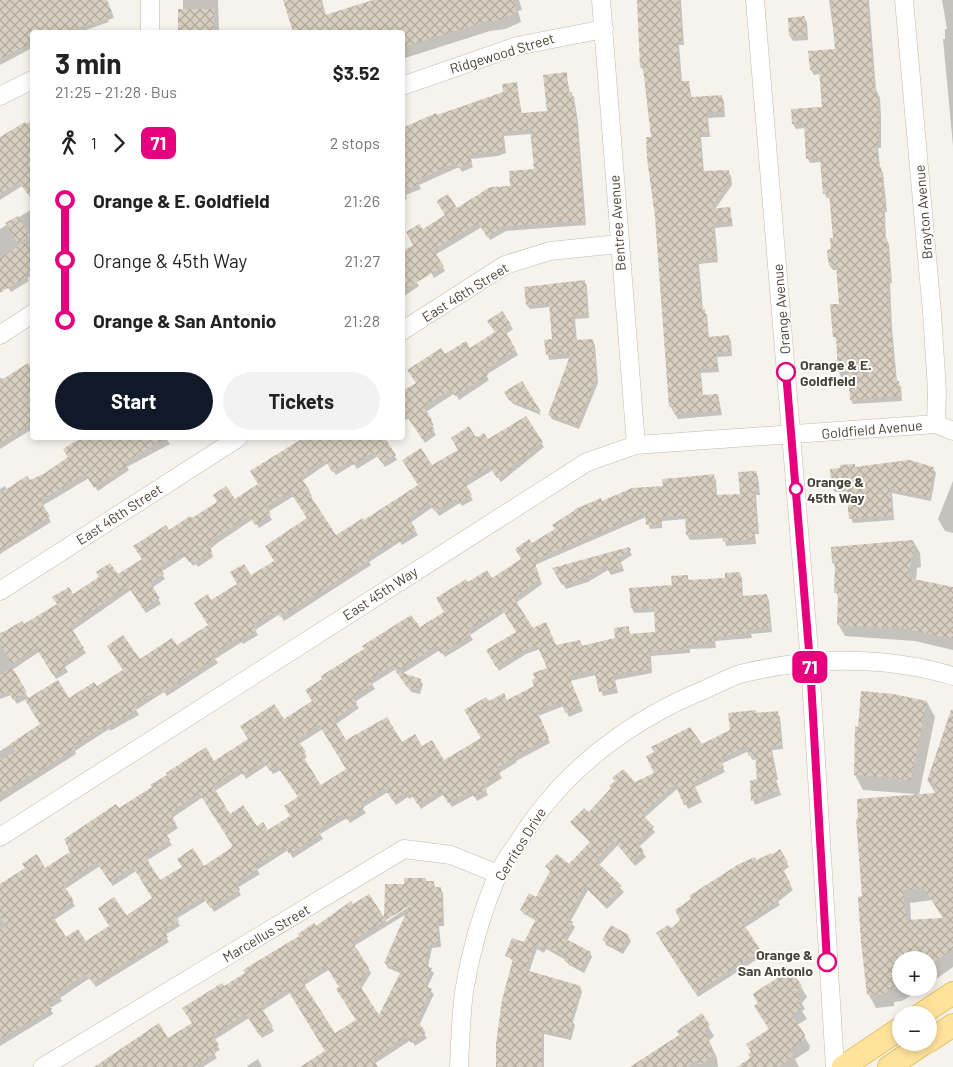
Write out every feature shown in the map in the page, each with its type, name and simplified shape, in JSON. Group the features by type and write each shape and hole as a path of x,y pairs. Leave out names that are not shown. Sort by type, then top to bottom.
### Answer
{"main road":[{"path":"934,1006 953,993"},
{"path":"937,1036 953,1025"},
{"path":"842,1067 892,1034"},
{"path":"889,1067 914,1051"}],"street":[{"path":"150,0 150,30"},
{"name":"Bentree Avenue","path":"601,0 618,244 636,446"},
{"name":"Orange Avenue","path":"755,0 810,663 835,1067"},
{"name":"Brayton Avenue","path":"904,0 932,313 937,391 936,424"},
{"name":"Ridgewood Street","path":"405,85 517,46 604,29"},
{"path":"0,96 30,81"},
{"name":"East 46th Street","path":"405,330 506,265 550,251 618,244"},
{"path":"0,335 30,315"},
{"name":"Goldfield Avenue","path":"790,436 936,424 953,431"},
{"name":"East 45th Way","path":"0,837 587,462 636,446 790,436"},
{"name":"East 46th Street","path":"0,591 235,440"},
{"name":"Cerritos Drive","path":"459,1067 464,992 479,926 498,874 533,817 572,772 612,740 653,714 743,673 810,663 866,660 918,666 953,676"},
{"name":"Marcellus Street","path":"43,1067 404,849 451,855 498,874"}],"building":[{"path":"0,0 107,0 112,13 107,15 108,18 70,30 30,30 30,43 0,59"},
{"path":"283,0 320,0 325,15 373,0 513,0 517,13 405,47 405,30 292,30"},
{"path":"637,0 679,0 682,41 677,41 680,81 689,81 691,97 722,95 723,112 706,113 708,132 699,133 703,171 729,170 730,180 710,209 730,207 732,222 713,223 716,258 697,260 701,310 705,309 708,337 729,335 730,352 716,353 717,367 700,369 702,395 718,394 720,411 674,414 673,407 669,407 655,217 647,158 646,137 651,137 643,68 640,68"},
{"path":"831,0 867,0 875,93 878,93 879,143 876,144 879,167 881,167 885,207 883,208 885,239 887,238 891,279 888,279 890,323 896,381 899,381 900,396 850,400 848,372 838,372 836,337 833,337 830,304 839,304 836,265 829,266 827,250 831,249 830,238 833,238 829,193 823,194 820,158 806,159 804,123 792,124 791,109 822,107 819,70 810,70 808,51 835,49"},
{"path":"178,9 214,9 214,30 178,30"},
{"path":"805,16 806,35 789,36 788,18"},
{"path":"567,72 568,92 572,92 576,117 584,221 503,226 487,237 478,223 433,250 444,266 405,289 405,250 413,245 406,232 419,224 423,229 445,215 437,202 438,200 448,194 457,208 490,187 510,186 509,171 534,169 530,129 502,132 504,148 495,152 469,155 472,162 458,168 456,163 417,180 419,184 405,190 405,127 436,113 437,115 503,92 502,84 517,82 521,113 547,111 543,75"},
{"path":"25,122 27,124 30,122 30,197 19,182 0,194 0,137"},
{"path":"18,216 30,236 18,244 5,223"},
{"path":"26,241 30,248 30,270 26,273 28,276 0,293 0,258"},
{"path":"585,280 587,314 573,315 575,340 593,339 596,378 577,425 548,415 571,353 546,355 544,340 552,339 549,303 526,305 524,287"},
{"path":"502,311 511,324 504,329 516,350 485,370 488,375 455,396 451,389 424,407 432,420 429,422 435,430 422,439 405,414 405,389 416,383 407,370 441,348 445,354 466,341 470,348 495,332 487,321"},
{"path":"28,363 30,366 30,398 28,400 30,404 30,424 0,443 0,381"},
{"path":"522,381 541,412 509,400 504,392"},
{"path":"526,416 543,442 529,451 530,454 511,466 512,469 497,478 489,466 464,482 472,495 459,503 456,499 435,512 429,503 409,518 416,530 399,542 397,539 367,557 370,560 280,617 276,611 253,625 257,630 240,641 238,638 214,654 216,658 163,692 161,689 134,705 137,710 107,727 105,726 73,746 75,749 0,794 0,761 15,751 10,744 40,724 25,700 58,680 69,698 94,682 97,686 123,670 107,646 123,635 140,659 172,638 177,645 208,625 194,603 208,594 211,600 237,584 230,572 244,564 251,575 274,561 265,546 307,518 290,492 266,507 271,514 255,525 249,516 216,537 208,544 212,551 194,563 192,560 189,562 182,552 159,567 164,574 150,583 160,598 143,609 128,586 70,626 84,648 63,662 66,667 53,675 36,648 12,664 0,644 0,634 22,621 24,624 57,604 52,597 69,587 73,594 99,577 96,572 110,563 118,574 142,559 133,546 166,525 169,530 190,516 192,518 217,502 213,495 226,486 235,499 258,484 250,471 300,440 386,440 396,455 382,463 374,452 353,465 350,461 332,472 325,460 300,476 310,491 308,492 336,535 363,518 364,520 418,485 402,460 421,448 432,465 458,450 451,438 469,426 475,436 478,437 484,433 488,439"},
{"path":"78,440 162,440 125,462 127,465 94,488 85,474 40,501 50,516 0,550 0,493 27,476 30,480 45,473 68,457 63,449"},
{"path":"909,460 934,467 929,497 890,489 892,515 849,519 846,487 831,488 830,469 840,468 840,465 855,464 855,467"},
{"path":"756,471 758,490 754,491 757,530 754,530 754,539 723,542 722,533 686,535 685,515 660,517 661,524 646,525 645,513 534,560 540,579 514,598 533,628 546,622 556,645 580,640 581,646 615,638 614,628 629,626 629,634 655,632 654,607 631,608 629,588 672,585 671,576 688,575 688,580 725,578 725,573 740,572 742,596 767,594 770,628 749,630 750,633 713,637 714,643 688,645 688,649 649,651 650,669 613,675 616,688 599,692 594,670 569,676 581,706 565,713 561,702 537,711 549,738 514,756 497,768 501,773 483,784 487,790 474,797 470,791 448,803 440,791 418,805 410,793 406,796 404,793 393,801 384,788 361,803 364,808 346,820 343,814 319,829 321,834 289,854 285,847 256,865 258,869 236,883 240,890 210,908 203,897 175,914 179,921 163,930 168,937 93,983 86,974 58,992 60,995 48,1003 52,1009 0,1039 0,930 6,926 0,916 0,884 25,868 22,864 37,854 45,868 70,852 64,839 116,804 119,808 152,787 150,785 167,775 166,773 206,747 214,761 248,739 240,726 274,704 284,719 312,701 305,690 322,679 321,676 364,649 362,646 411,615 420,627 444,612 436,598 466,579 468,582 487,570 492,578 521,559 515,549 529,539 532,543 555,529 552,525 575,509 601,498 602,501 632,488 663,486 662,479 714,474 715,495 740,494 738,472","holes":["502,609 516,632 486,650 496,667 524,650 537,645 547,668 533,673 535,678 532,680 534,686 507,700 504,693 489,701 486,697 464,710 481,738 444,760 432,740 422,746 415,734 402,742 387,717 346,740 334,720 357,703 353,697 373,684 370,679 392,666 407,687 417,690 421,679 397,671 436,646 441,654 471,634 468,630","319,725 346,769 321,785 302,755 306,752 297,739","264,762 270,771 277,766 298,797 284,806 290,816 268,830 263,822 257,826 243,805 230,814 213,786 239,769 243,775","199,793 232,845 231,848 204,866 193,848 177,859 182,867 160,880 145,856 170,840 164,831 176,823 170,813","96,862 110,882 133,867 152,898 127,916 114,897 98,908 109,926 86,941 78,929 66,937 52,915 74,901 63,884"]},
{"path":"913,540 914,556 911,556 909,578 953,587 953,639 907,629 837,625 838,593 834,593 835,562 832,563 831,547"},
{"path":"629,547 631,550 619,557 622,567 607,571 606,565 585,578 562,585 552,568"},
{"path":"12,667 27,692 13,700 8,691 0,696 0,675"},
{"path":"861,691 893,694 927,701 911,780 854,775 855,726 858,727"},
{"path":"756,710 756,713 778,711 781,745 770,746 776,775 774,776 779,790 751,801 750,781 757,779 755,755 748,756 747,746 720,759 724,767 693,782 700,798 684,805 675,784 642,814 654,827 636,842 644,851 632,862 614,841 596,861 622,886 604,905 585,887 567,919 573,922 564,938 591,952 581,969 564,961 566,957 543,945 542,949 535,945 526,970 581,986 571,1019 573,1019 569,1036 542,1030 542,1067 496,1067 496,1044 502,1000 513,959 505,956 512,938 524,942 536,919 520,910 529,893 536,897 550,871 545,866 557,854 569,864 590,842 570,822 584,808 589,812 611,788 609,786 615,781 612,778 623,769 635,782 654,773 646,756 654,752 651,747 690,727 702,744 730,730 728,713"},
{"path":"951,710 953,710 953,949 937,960 937,951 892,951 892,989 887,989 887,994 867,995 858,897 862,896 856,819 858,819 857,799 935,793 935,782 927,781","holes":["924,888 943,918 906,920 903,890"]},
{"path":"780,849 788,862 782,865 791,885 790,888 776,897 779,900 743,923 761,951 695,993 656,933 668,925 672,928 680,920 675,910 691,899 689,896 739,864 755,857 757,860 771,853 772,855"},
{"path":"404,878 426,878 426,881 434,881 434,887 441,887 442,922 437,922 439,943 430,944 425,965 432,968 424,985 432,989 417,1020 426,1033 411,1043 407,1036 373,1059 378,1067 300,1067 325,1051 287,989 260,1006 273,1026 259,1035 246,1014 213,1035 219,1045 213,1048 216,1053 193,1067 94,1067 159,1023 168,1038 192,1023 182,1008 222,983 224,986 245,973 243,970 299,936 298,934 314,923 316,926 351,901 353,904 369,894 384,917 385,884 404,884","holes":["409,906 384,963 401,971 379,1015 359,984 369,968 352,941","326,966 339,987 336,989 356,1020 335,1033 302,981"]},
{"path":"611,925 629,935 620,951 602,940"},
{"path":"788,971 793,972 802,986 797,993 801,999 797,1001 802,1008 792,1015 805,1035 804,1040 790,1049 794,1056 778,1067 737,1067 750,1058 748,1054 751,1052 746,1044 769,1029 754,1006 758,1003 753,995 754,993"},
{"path":"702,1013 710,1025 704,1031 712,1047 713,1057 700,1065 696,1061 687,1067 630,1067 679,1035 677,1031"}],"bus line":[{"name":"71","path":"786,372 810,663 827,962"}],"place":[{"name":"Orange & E. Goldfield","path":"786,372"},
{"name":"Orange & 45th Way","path":"796,489"},
{"name":"Orange & San Antonio","path":"827,962"}]}
